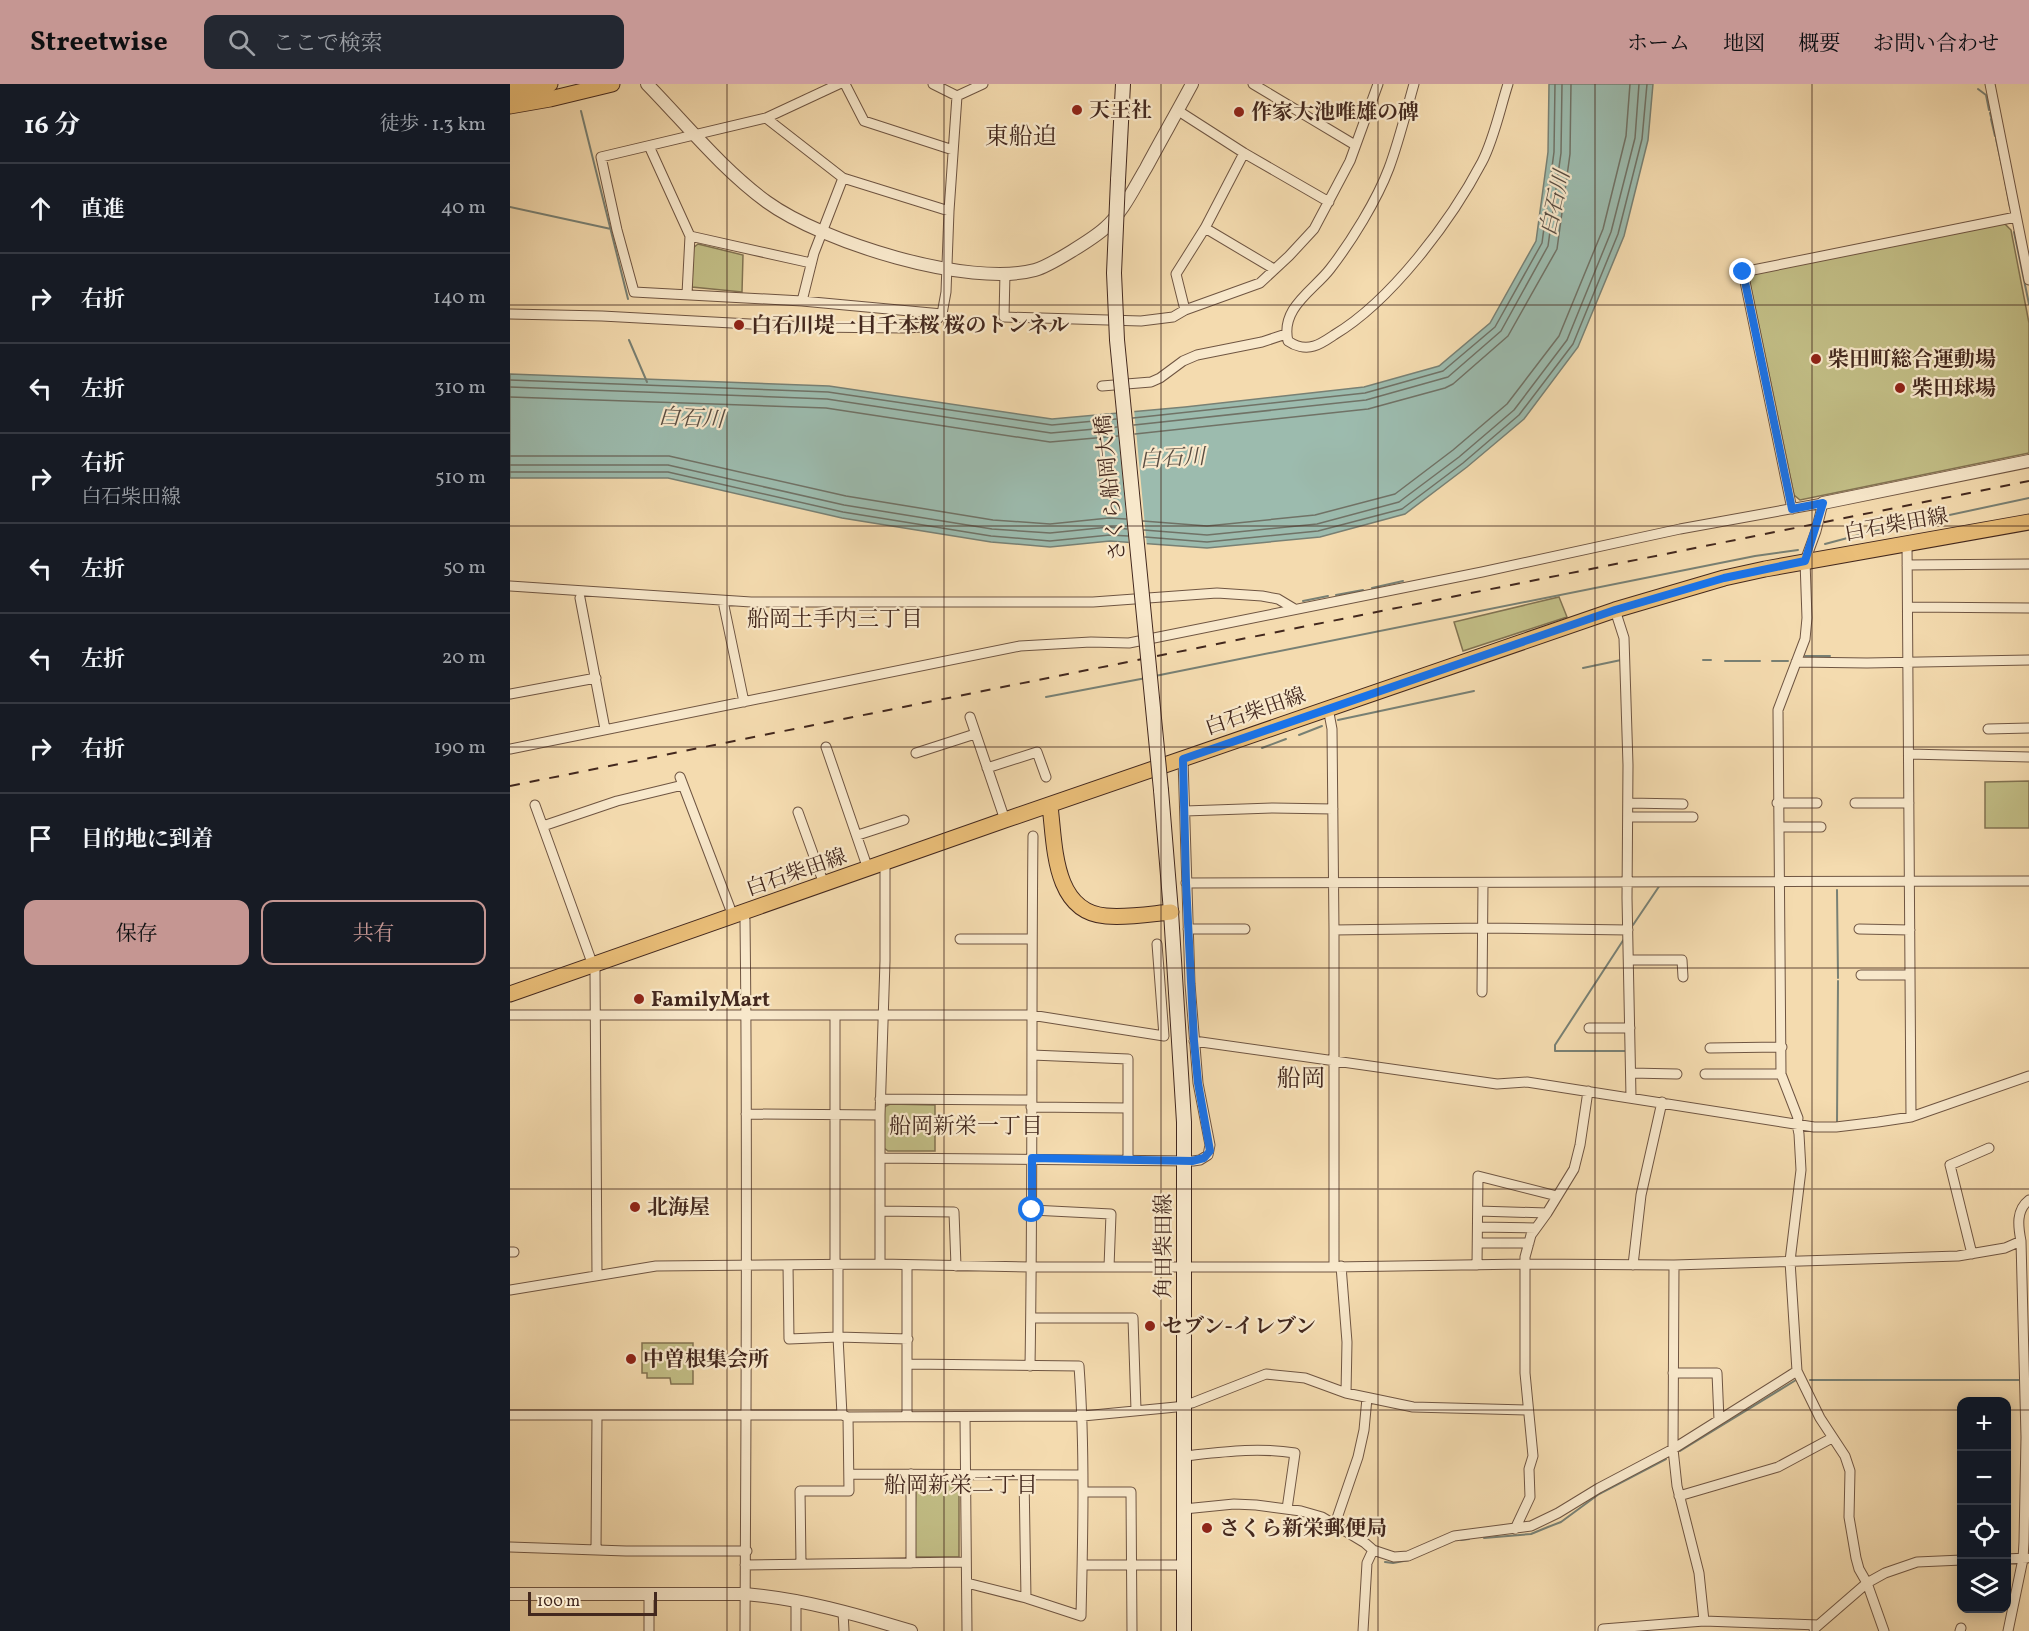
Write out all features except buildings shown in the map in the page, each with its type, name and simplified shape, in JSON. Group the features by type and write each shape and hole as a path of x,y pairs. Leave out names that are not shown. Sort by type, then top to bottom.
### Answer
{"main road":[{"path":"510,91 550,84"},
{"path":"510,106 612,84"},
{"name":"さくら船岡大橋","path":"1123,84 1114,273 1117,340 1161,790"},
{"name":"白石柴田線","path":"510,994 1005,820 1615,610 1724,578 1805,561 2029,522"},
{"name":"角田柴田線","path":"1161,790 1172,912 1184,1122 1184,1631"},
{"path":"1050,806 1057,860 1064,885 1070,898 1078,906 1087,912 1106,916 1172,912"}],"street":[{"path":"647,84 695,136 768,203 822,231 880,252 948,270 1005,273 1035,270 1046,266 1107,227 1128,200 1192,84"},
{"path":"839,84 766,118 601,158 634,292 802,301 942,314"},
{"path":"845,84 864,121 953,150"},
{"path":"933,84 957,96"},
{"path":"957,96 982,84"},
{"path":"1253,84 1355,145"},
{"path":"1005,273 1004,317 1141,321 1173,317 1185,310 1260,283 1314,229 1350,161 1378,84"},
{"path":"1414,84 1388,170 1375,198 1330,269 1305,292 1287,324 1288,341 1294,345 1314,347 1367,313 1440,229 1463,196 1483,160 1508,84"},
{"path":"1990,84 2029,280"},
{"path":"510,314 602,316 808,327 904,328 923,327 935,322 942,314 948,270 949,211 957,96"},
{"path":"1177,110 1329,202"},
{"path":"766,118 843,178 949,211"},
{"path":"649,146 690,236 687,294"},
{"path":"1185,310 1176,274 1205,228 1245,153"},
{"path":"802,301 811,263 843,178"},
{"path":"1792,509 1743,272 2016,216"},
{"path":"1205,228 1274,269"},
{"path":"690,236 811,263"},
{"path":"1102,386 1151,382 1183,361 1197,355 1262,342 1286,334"},
{"path":"510,749 1020,646 1091,642 1128,643 1293,608 1482,572 1680,529 1823,503 2029,461"},
{"path":"1823,503 1805,561 1807,618 1805,639 1778,710 1781,1074 1798,1118 1801,1170 1790,1261 1797,1371 1820,1418 1845,1456 1850,1471 1851,1534 1859,1569 1867,1583 1884,1631"},
{"path":"1907,543 1911,1117"},
{"path":"1907,565 2029,564"},
{"path":"510,586 751,602 1093,602 1217,593 1278,599 1293,608"},
{"path":"580,598 605,729"},
{"path":"724,606 744,702"},
{"path":"1908,607 2029,608"},
{"path":"1615,610 1624,638 1628,803 1630,1097"},
{"path":"1796,662 1908,663 2029,660"},
{"path":"510,694 596,678"},
{"path":"1328,708 1332,729 1338,1267 1347,1342 1346,1393"},
{"path":"970,717 1005,820"},
{"path":"1989,729 2029,728"},
{"path":"916,753 975,734"},
{"path":"826,747 868,868"},
{"path":"987,768 1037,752 1046,777"},
{"path":"1909,754 2029,757"},
{"path":"880,1158 1184,1161 1200,1160 1208,1155 1210,1151 1198,1083 1194,1041 1186,883 1183,759"},
{"path":"543,826 682,781 738,915 745,920 747,1266 745,1631"},
{"path":"1628,803 1683,804"},
{"path":"1777,803 1817,803"},
{"path":"1855,803 1909,803"},
{"path":"534,805 593,966 596,1014 597,1275"},
{"path":"1185,811 1273,808 1333,809"},
{"path":"798,812 824,884"},
{"path":"1628,817 1693,817"},
{"path":"858,836 904,820"},
{"path":"1779,827 1821,827"},
{"path":"1030,1366 1033,836"},
{"path":"879,1264 879,1115 885,961 885,863"},
{"path":"1186,883 2029,881"},
{"path":"1482,992 1483,883"},
{"path":"1334,930 1484,928 1628,930"},
{"path":"1188,929 1245,929"},
{"path":"1859,929 1910,930"},
{"path":"960,939 1032,939"},
{"path":"510,1015 1031,1015 1164,1036 1157,944"},
{"path":"1629,960 1682,960 1683,977"},
{"path":"1861,975 1910,975"},
{"path":"801,1563 800,1491 849,1491 838,1337 834,1115 835,1015"},
{"path":"1589,1028 1630,1028"},
{"path":"1194,1041 1497,1084 1527,1082 1814,1127 1836,1127 1911,1117 2029,1076"},
{"path":"1710,1048 1782,1047"},
{"path":"1032,1055 1128,1059 1128,1160"},
{"path":"1631,1073 1677,1074"},
{"path":"1705,1074 1781,1074"},
{"path":"1515,1529 1530,1497 1529,1469 1533,1456 1525,1373 1525,1257 1536,1228 1574,1170 1588,1091"},
{"path":"880,1099 1127,1108"},
{"path":"1633,1265 1641,1195 1662,1102"},
{"path":"746,1114 879,1115"},
{"path":"1972,1254 1950,1165 1989,1148"},
{"path":"1477,1265 1478,1176 1557,1196"},
{"path":"2008,1631 2026,1558 2025,1381 2021,1241 2018,1225 2021,1208 2029,1200"},
{"path":"1032,1210 1111,1214 1109,1267"},
{"path":"880,1211 954,1212 956,1266"},
{"path":"1478,1211 1547,1213"},
{"path":"1478,1227 1536,1228"},
{"path":"510,1290 656,1266 1674,1265 1958,1256 2005,1248 2021,1241"},
{"path":"1478,1243 1529,1243"},
{"path":"788,1265 789,1339 838,1337 908,1339"},
{"path":"907,1265 907,1416"},
{"path":"1674,1265 1672,1449 1679,1496 1699,1573 1704,1621"},
{"path":"1031,1318 1133,1318 1136,1410"},
{"path":"908,1364 1079,1366 1083,1416 1081,1616 1026,1598 967,1584"},
{"path":"1184,1509 1234,1504 1287,1509 1322,1517 1373,1550 1394,1557 1408,1556 1454,1536 1531,1526 1558,1514 1599,1488 1672,1449 1797,1371"},
{"path":"1673,1373 1717,1374 1719,1420"},
{"path":"510,1415 1083,1416 1184,1405 1266,1374 1305,1378 1346,1393 1413,1407 1527,1410"},
{"path":"1335,1524 1358,1457 1367,1398"},
{"path":"596,1550 597,1415"},
{"path":"965,1417 967,1631"},
{"path":"1679,1496 1778,1467 1832,1437"},
{"path":"1184,1456 1246,1449 1273,1449 1295,1453 1287,1509"},
{"path":"849,1474 1083,1475"},
{"path":"911,1474 911,1563"},
{"path":"1024,1475 1026,1598"},
{"path":"1083,1492 1131,1492 1132,1631"},
{"path":"510,1547 747,1551"},
{"path":"1363,1631 1367,1563 1373,1550"},
{"path":"2011,1559 2026,1558"},
{"path":"1603,1631 1603,1629 1704,1621 1815,1628 1867,1583 1885,1573 1917,1562 1957,1560"},
{"path":"745,1565 966,1562"},
{"path":"1082,1565 1184,1565"},
{"path":"510,1594 745,1594 796,1600 911,1631"},
{"path":"649,1594 649,1631"},
{"path":"796,1600 796,1631"},
{"path":"843,1612 843,1631"}],"shaded area":[{"name":"柴田球場","path":"2004,223 2011,230 2029,323 2029,453 1800,500 1794,495 1748,274"},
{"path":"698,244 743,255 742,292 692,287 693,248"},
{"path":"1559,597 1567,617 1463,651 1454,622"},
{"path":"2029,781 2029,828 1985,828 1985,782"},
{"path":"890,1104 935,1105 935,1151 888,1151 884,1148 884,1107"},
{"path":"642,1343 693,1343 693,1384 671,1384 670,1378 647,1378 647,1373 642,1373"},
{"path":"916,1480 955,1480 959,1483 959,1557 914,1557"}],"water":[{"name":"白石川","path":"1549,84 1653,84 1648,140 1624,236 1578,347 1524,419 1467,467 1405,514 1320,537 1207,548 1110,541 1050,547 991,542 842,518 668,478 510,478 510,374 829,386 1052,419 1364,387 1439,366 1490,323 1536,241 1548,152"}],"pier":[{"path":"1134,409 1147,547 1129,545 1116,410"}],"waterway":[{"path":"1978,89 1986,95 1989,110"},
{"path":"581,111 628,299"},
{"path":"1990,113 1991,117"},
{"path":"1991,119 1995,136"},
{"path":"1996,139 2002,166"},
{"path":"2004,175 2010,207"},
{"path":"510,207 611,229"},
{"path":"2014,232 2029,304"},
{"path":"629,340 647,382"},
{"path":"1825,544 1870,532 2029,498"},
{"path":"1155,676 1755,556 1798,550"},
{"path":"1372,588 1403,581"},
{"path":"1336,595 1363,590"},
{"path":"1303,601 1328,596"},
{"path":"1805,656 1830,656"},
{"path":"1583,668 1621,660"},
{"path":"1703,660 1711,660"},
{"path":"1725,661 1760,661"},
{"path":"1772,661 1788,661"},
{"path":"1046,697 1146,678"},
{"path":"1338,720 1474,691"},
{"path":"1299,735 1322,726"},
{"path":"1262,748 1286,739"},
{"path":"1633,925 1660,885"},
{"path":"1837,890 1838,978"},
{"path":"1624,939 1555,1045 1555,1051 1626,1051"},
{"path":"1837,1123 1838,981"},
{"path":"1680,1451 1796,1380"},
{"path":"1810,1380 2020,1380"},
{"path":"1484,1538 1531,1534 1561,1522 1599,1494 1666,1459"},
{"path":"1461,1540 1469,1539"},
{"path":"1385,1562 1409,1560"}],"railway":[{"path":"510,786 2029,481"}],"place":[{"name":"天王社","path":"1077,110"},
{"name":"作家大池唯雄の碑","path":"1239,112"},
{"name":"白石川堤一目千本桜 桜のトンネル","path":"739,325"},
{"name":"柴田町総合運動場","path":"1816,359"},
{"name":"柴田球場","path":"1900,388"},
{"name":"FamilyMart","path":"639,999"},
{"name":"北海屋","path":"635,1207"},
{"name":"セブン-イレブン","path":"1150,1326"},
{"name":"中曽根集会所","path":"631,1359"},
{"name":"さくら新栄郵便局","path":"1207,1528"}],"district":[{"name":"東船迫","path":"1021,136"},
{"name":"船岡土手内三丁目","path":"835,618"},
{"name":"船岡","path":"1301,1078"},
{"name":"船岡新栄一丁目","path":"966,1125"},
{"name":"船岡新栄二丁目","path":"961,1484"}],"route":[{"path":"1032,1210 1032,1158 1192,1161 1204,1158 1210,1151 1198,1083 1190,984 1183,759 1671,592 1805,561 1823,503 1792,509 1743,272"}]}
